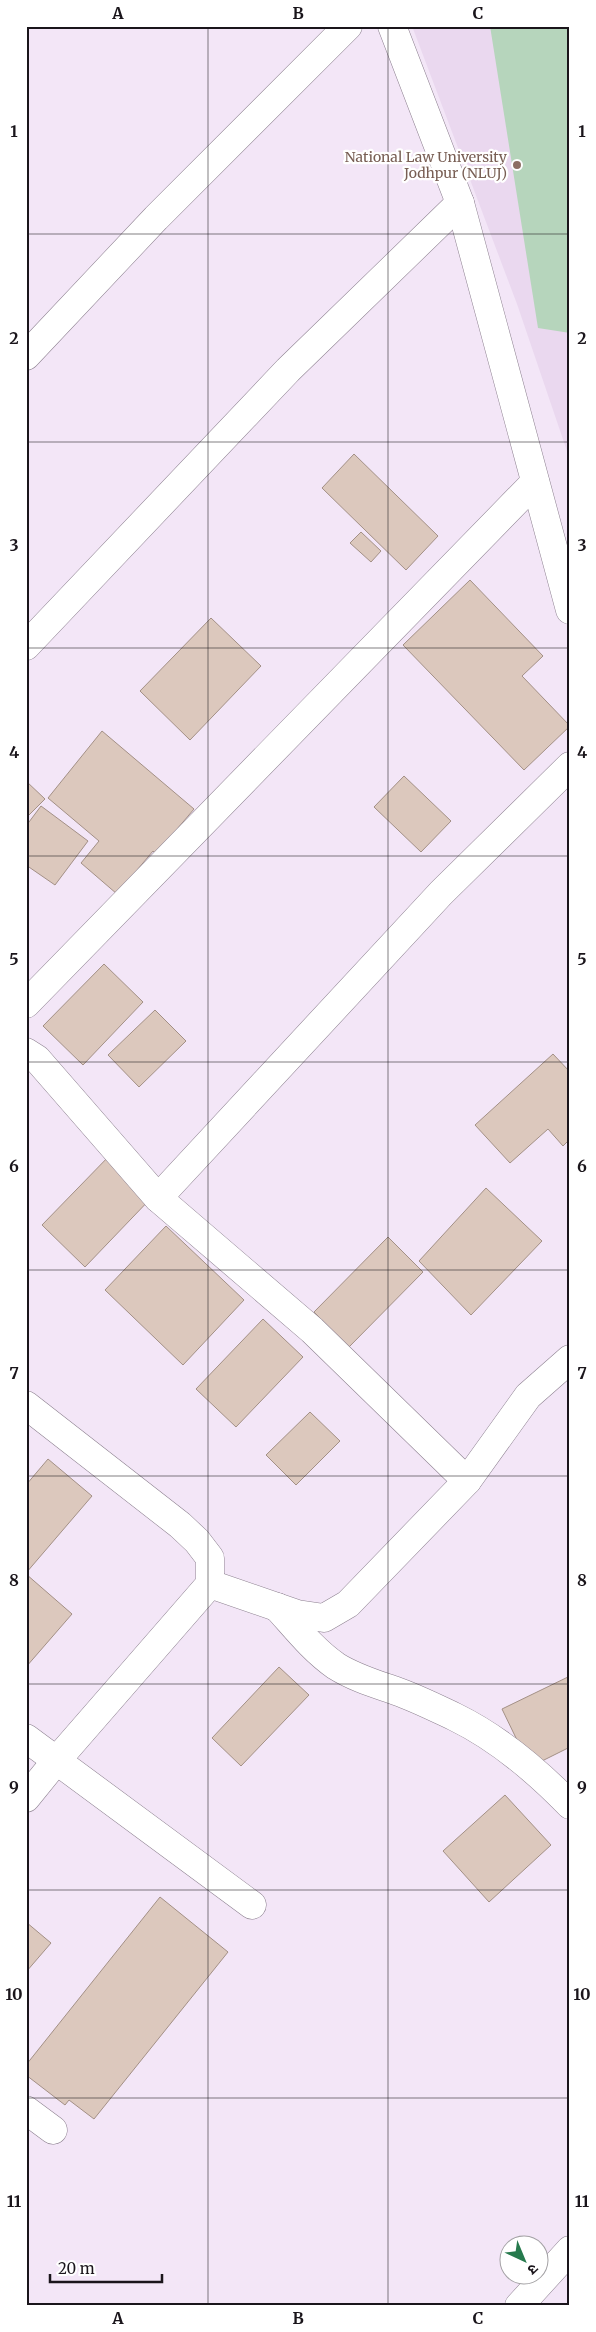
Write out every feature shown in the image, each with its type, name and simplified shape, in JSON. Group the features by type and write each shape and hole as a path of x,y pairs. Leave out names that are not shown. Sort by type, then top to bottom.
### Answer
{"street":[{"path":"26,356 156,218 348,26"},
{"path":"392,26 460,203 570,610"},
{"path":"26,646 288,370 460,203"},
{"path":"26,1004 535,482"},
{"path":"158,1198 441,893 570,766"},
{"path":"26,1052 37,1059 158,1198 312,1330 467,1481"},
{"path":"210,1584 297,1614 324,1618 348,1604 467,1481 528,1396 570,1359"},
{"path":"26,1405 180,1525 197,1541 210,1558 210,1584 26,1798"},
{"path":"277,1607 312,1647 336,1666 358,1678 398,1692 457,1718 500,1745 528,1766 570,1805"},
{"path":"26,1738 252,1905"},
{"path":"26,2110 53,2130"},
{"path":"519,2306 570,2250"}],"shaded area":[{"name":"National Law University Jodhpur (NLUJ)","path":"412,26 570,26 570,460 517,304"}],"green space":[{"path":"490,26 570,26 570,333 538,328"}],"building":[{"path":"354,454 438,536 406,570 322,488"},
{"path":"361,532 381,551 371,562 350,543"},
{"path":"470,580 543,656 522,676 570,726 524,770 403,645"},
{"path":"211,618 261,666 190,740 140,691"},
{"path":"102,731 194,809 156,854 153,851 117,894 81,863 99,841 48,798"},
{"path":"404,776 451,821 421,852 374,807"},
{"path":"26,781 45,799 26,818"},
{"path":"41,806 88,841 55,885 26,865 26,826"},
{"path":"104,964 143,1002 83,1065 43,1026"},
{"path":"155,1010 186,1041 139,1087 108,1055"},
{"path":"553,1054 570,1072 570,1139 563,1146 548,1129 510,1163 475,1125"},
{"path":"112,1153 155,1194 85,1267 42,1225"},
{"path":"486,1188 542,1241 471,1315 419,1261"},
{"path":"166,1226 244,1300 183,1365 105,1290"},
{"path":"388,1237 423,1272 349,1347 314,1312"},
{"path":"263,1319 303,1357 236,1427 196,1389"},
{"path":"310,1412 340,1441 296,1485 266,1455"},
{"path":"48,1459 92,1496 26,1573 26,1485"},
{"path":"26,1574 72,1614 26,1667"},
{"path":"279,1667 309,1695 241,1766 212,1738"},
{"path":"570,1676 570,1747 530,1767 502,1709"},
{"path":"505,1795 551,1845 489,1902 443,1851"},
{"path":"160,1897 228,1952 94,2119 69,2100 65,2105 26,2075 26,2065"},
{"path":"26,1922 51,1943 26,1972"}],"place":[{"name":"National Law University Jodhpur (NLUJ)","path":"517,165"}]}
